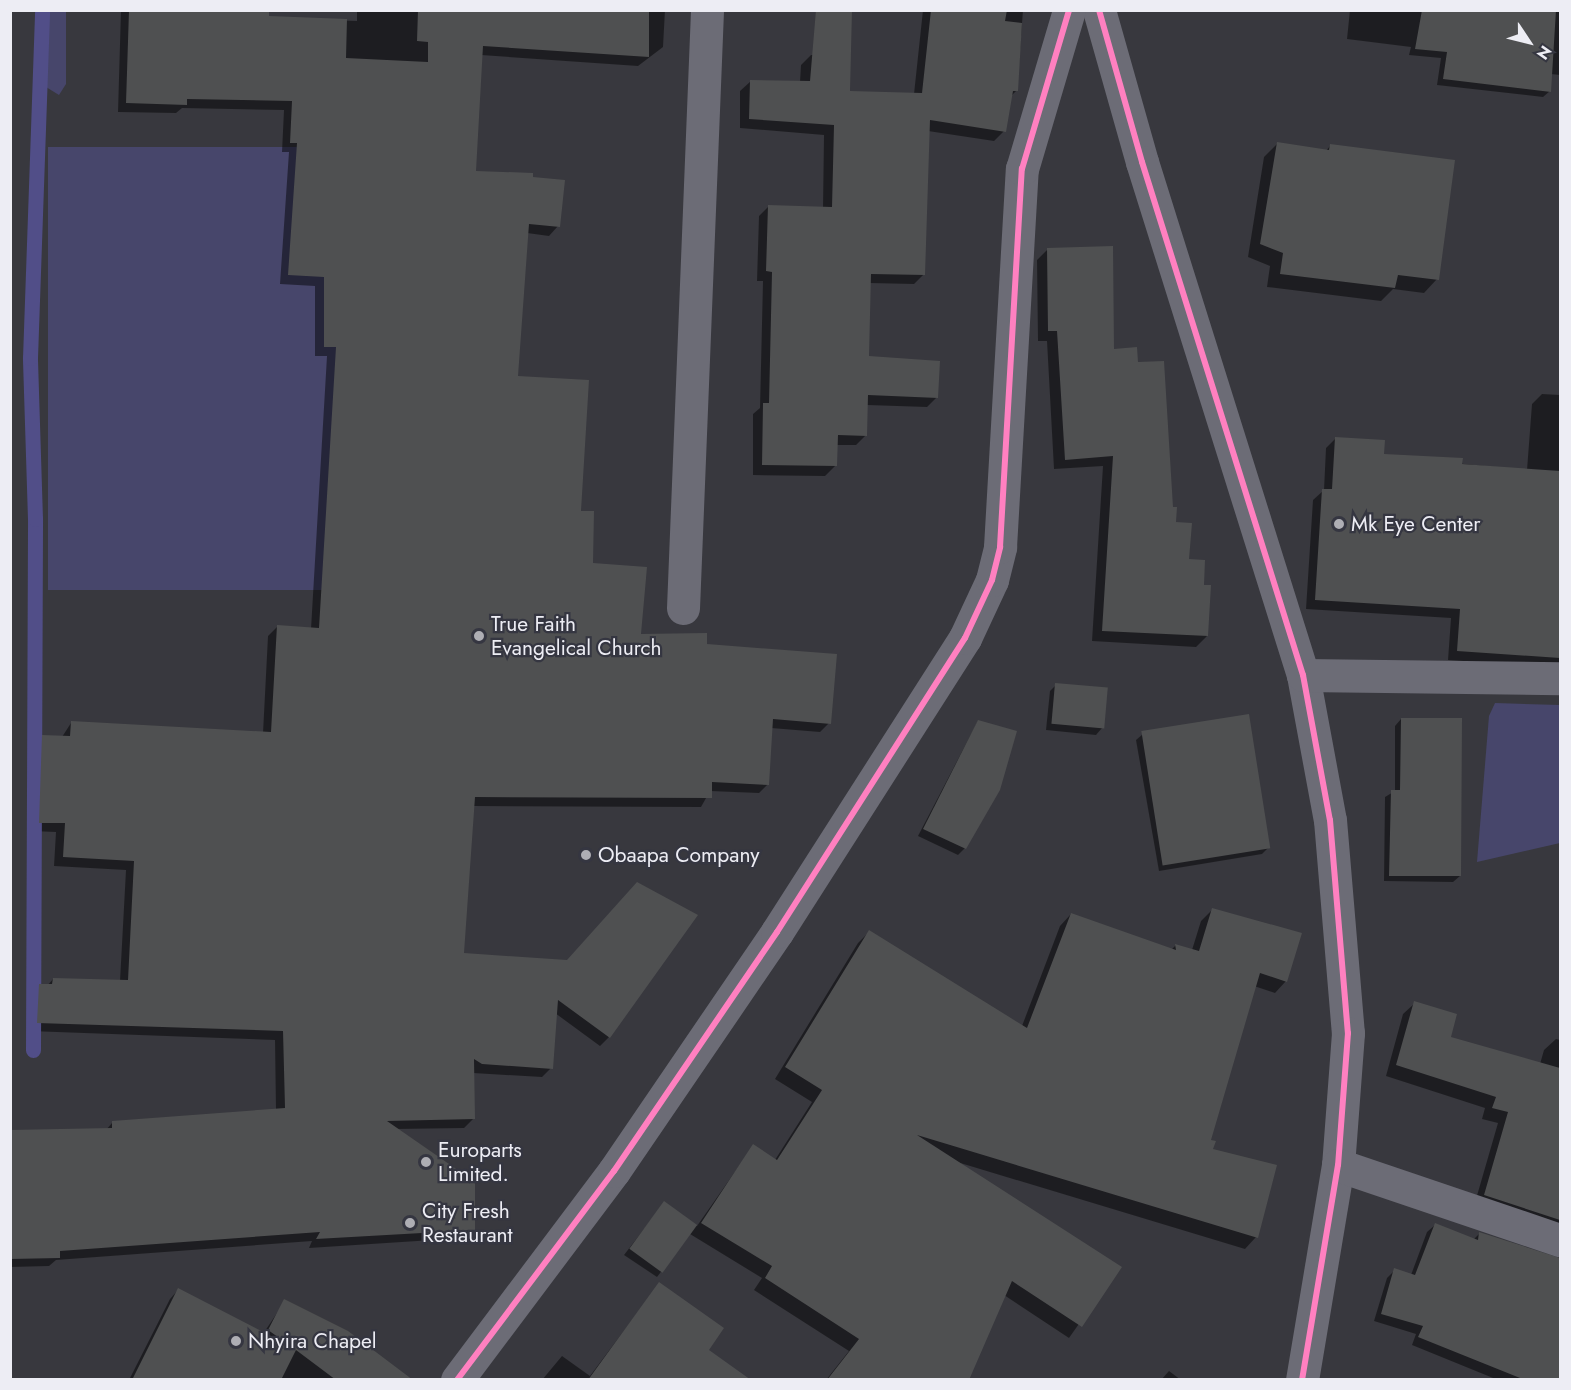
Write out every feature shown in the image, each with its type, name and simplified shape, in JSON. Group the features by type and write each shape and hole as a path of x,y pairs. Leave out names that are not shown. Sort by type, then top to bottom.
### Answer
{"street":[{"path":"683,608 707,10"},
{"path":"457,1380 614,1171 777,932 964,638 992,580 1000,547 1022,169 1069,10"},
{"path":"1099,10 1142,162 1303,675 1330,820 1341,922 1348,1033 1338,1165 1302,1380"},
{"path":"1303,675 1560,678"},
{"path":"1338,1165 1560,1240"}],"shaded area":[{"path":"48,11 66,11 66,84 59,95 46,87"},
{"path":"48,147 345,147 345,590 48,590"},
{"path":"1495,703 1560,705 1560,843 1477,862 1489,716"}],"building":[{"path":"129,10 269,10 269,16 347,19 346,58 428,62 428,42 417,41 418,10 649,10 649,57 483,46 476,171 533,173 533,177 565,180 560,227 529,224 518,376 589,380 581,511 594,511 593,563 647,567 641,634 707,633 707,644 837,654 831,724 773,719 769,785 712,782 712,798 475,797 464,953 567,960 637,882 698,915 610,1038 558,1000 553,1069 482,1064 474,1059 475,1119 387,1121 475,1182 475,1230 316,1239 320,1232 60,1251 60,1258 10,1259 10,1130 112,1128 112,1121 285,1108 283,1031 37,1023 39,984 52,984 53,978 128,980 134,861 63,857 65,823 39,823 42,735 70,736 71,721 271,732 277,625 319,628 336,347 324,347 324,277 288,275 297,143 290,143 292,101 187,99 187,105 126,103"},
{"path":"816,10 852,10 850,91 922,93 931,10 1007,10 1005,21 1022,23 1018,91 1013,91 1006,132 930,120 925,275 871,274 869,356 940,361 938,398 868,395 867,436 838,435 837,466 762,465 763,403 769,403 772,272 766,271 768,205 832,207 834,125 749,119 750,80 810,81"},
{"path":"1422,10 1556,10 1551,92 1443,79 1447,52 1415,49"},
{"path":"1277,142 1329,150 1330,144 1455,160 1439,280 1398,275 1395,288 1280,274 1283,253 1260,244"},
{"path":"1113,246 1114,349 1137,347 1138,362 1164,361 1173,507 1177,507 1176,522 1192,523 1189,559 1205,560 1204,585 1211,585 1208,636 1102,631 1113,456 1065,460 1057,331 1048,331 1047,248"},
{"path":"1335,437 1385,440 1384,454 1463,458 1462,464 1560,471 1560,658 1457,651 1460,609 1315,600 1322,489 1332,489"},
{"path":"1055,683 1108,688 1104,728 1051,724"},
{"path":"1249,714 1270,848 1163,865 1141,731"},
{"path":"1401,718 1462,718 1461,876 1389,876 1391,790 1400,790"},
{"path":"978,720 1017,731 1000,790 966,849 923,829"},
{"path":"1212,908 1302,933 1287,982 1260,973 1211,1140 1216,1141 1213,1149 1277,1165 1258,1238 917,1135 1122,1267 1082,1327 1012,1281 969,1380 827,1380 859,1339 765,1278 772,1266 701,1223 753,1144 777,1160 822,1090 785,1067 869,930 1027,1028 1071,913 1176,950 1175,944 1199,951"},
{"path":"1414,1001 1457,1014 1451,1037 1560,1068 1560,1220 1484,1195 1508,1112 1492,1108 1496,1097 1396,1065"},
{"path":"664,1201 697,1225 662,1273 629,1249"},
{"path":"1435,1223 1478,1240 1479,1232 1560,1258 1560,1380 1525,1380 1418,1337 1423,1326 1381,1314 1394,1268 1415,1275"},
{"path":"659,1282 724,1328 709,1350 751,1380 588,1380"},
{"name":"Nhyira Chapel","path":"178,1288 292,1347 268,1330 284,1299 348,1331 413,1380 336,1380 296,1350 281,1380 132,1380"}],"waterway":[{"path":"33,1050 35,519 30,358 42,10"}],"cycle path":[{"path":"457,1380 614,1171 777,932 965,638 992,580 1000,547 1022,169 1069,10"},
{"path":"1099,10 1142,162 1303,675 1330,820 1348,1033 1338,1165 1302,1380"}],"place":[{"name":"Mk Eye Center","path":"1339,524"},
{"name":"True Faith Evangelical Church","path":"479,636"},
{"name":"Obaapa Company","path":"586,855"},
{"name":"Europarts Limited.","path":"426,1162"},
{"name":"City Fresh Restaurant","path":"410,1223"},
{"name":"Nhyira Chapel","path":"236,1341"}]}
